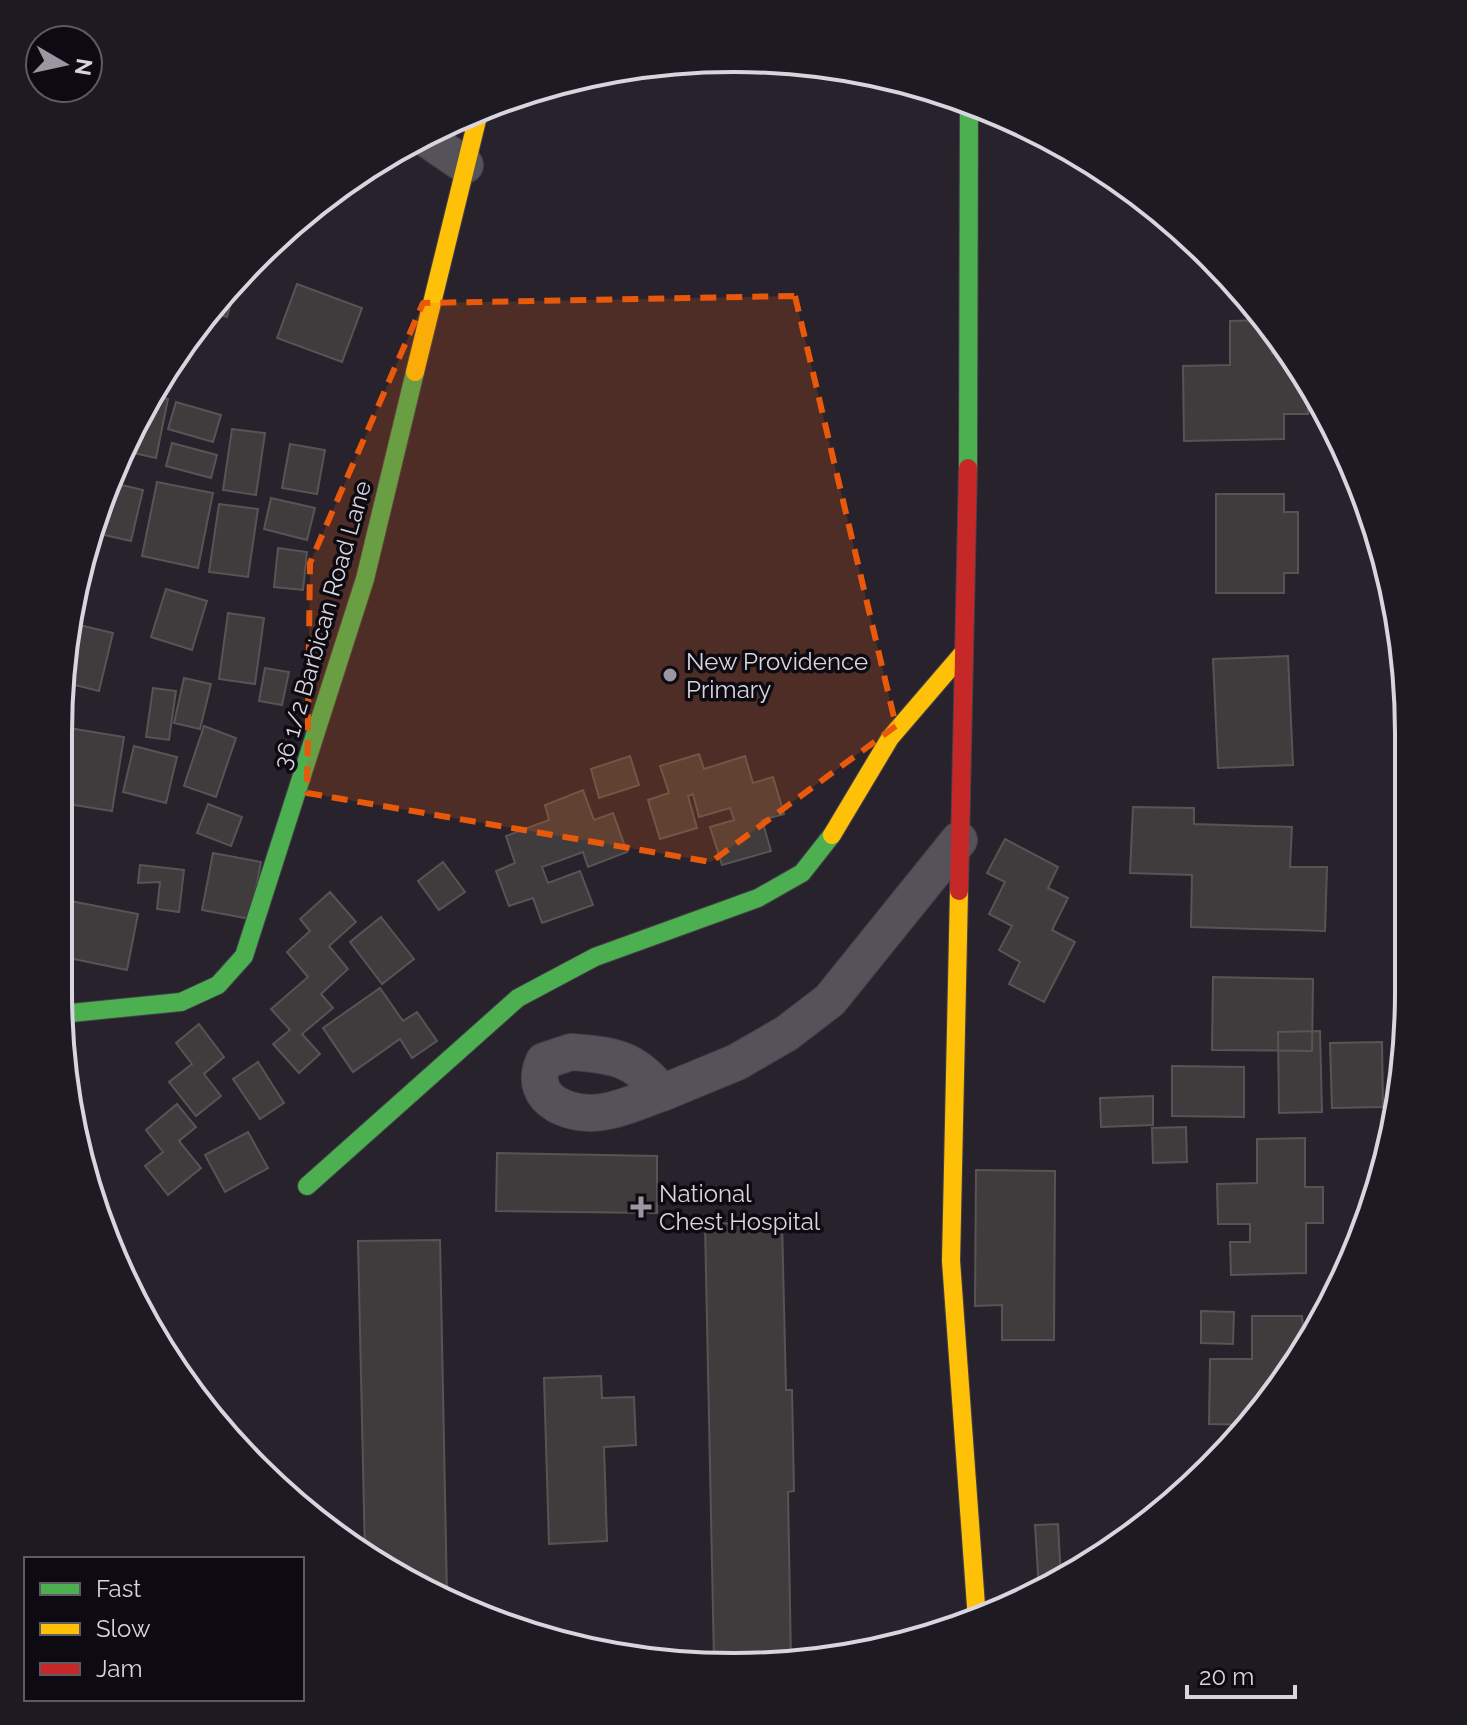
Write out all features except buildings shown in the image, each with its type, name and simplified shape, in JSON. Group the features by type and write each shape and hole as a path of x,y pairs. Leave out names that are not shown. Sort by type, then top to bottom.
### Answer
{"street":[{"path":"969,115 963,653 951,1261 976,1607"},
{"name":"36 1/2 Barbican Road Lane","path":"72,1013 181,1002 218,985 244,956 365,579 476,124"},
{"path":"434,144 465,165"},
{"path":"307,1186 518,998 595,957 690,920 758,898 802,873 835,831 890,738 963,653"},
{"path":"662,1093 737,1062 787,1033 830,1000 959,840"}],"highlighted area":[{"path":"795,296 896,726 711,862 307,793 310,563 423,303"}],"traffic: fast":[{"path":"968,468 969,115"},
{"path":"72,1013 181,1002 218,985 244,956 365,579 415,372"},
{"path":"307,1186 518,998 595,957 758,898 802,873 832,835"}],"traffic: slow":[{"path":"415,372 476,124"},
{"path":"832,835 890,738 963,653"},
{"path":"959,891 951,1261 976,1607"}],"traffic: jam":[{"path":"959,891 968,468"}],"place":[{"name":"New Providence Primary","path":"670,675"},
{"name":"National Chest Hospital","path":"641,1207"}]}
